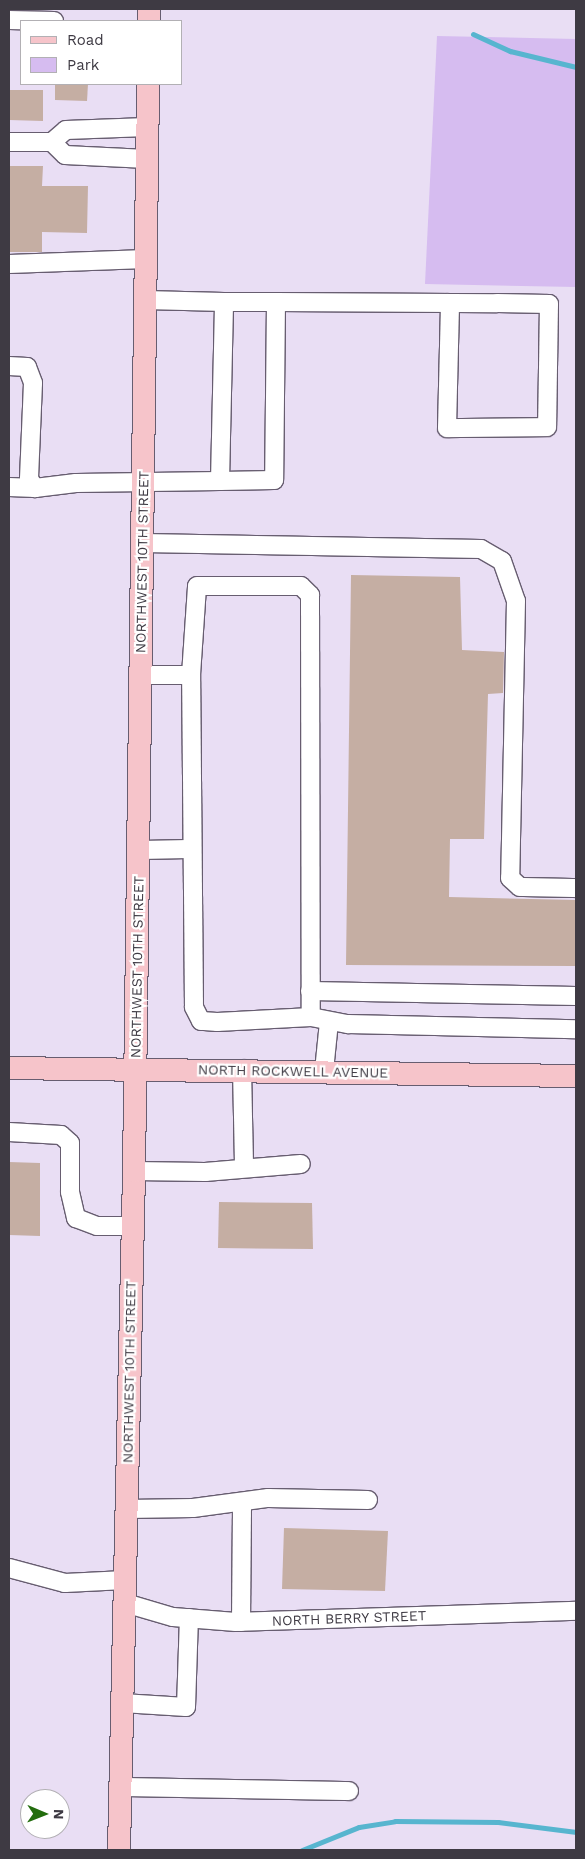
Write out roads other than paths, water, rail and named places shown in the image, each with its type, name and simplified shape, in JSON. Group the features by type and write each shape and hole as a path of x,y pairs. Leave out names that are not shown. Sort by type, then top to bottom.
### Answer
{"main road":[{"name":"NORTHWEST 10TH STREET","path":"119,1850 134,1171 148,85"},
{"name":"NORTH ROCKWELL AVENUE","path":"9,1068 242,1069 576,1076"}],"street":[{"path":"9,142 52,142 66,130 147,127"},
{"path":"96,156 97,130"},
{"path":"52,142 65,155 147,159"},
{"path":"9,264 146,259"},
{"path":"145,300 224,302 450,303 549,304 548,427 447,428 450,303"},
{"path":"220,481 224,302"},
{"path":"9,487 35,488 143,481 274,480 276,302"},
{"path":"9,366 28,367 33,383 29,480 35,488"},
{"path":"143,543 481,549 502,562 516,601 510,878 520,887 576,888"},
{"path":"311,1017 310,595 301,586 197,586 190,675 192,992 201,1020 311,1017 328,1022 576,1029"},
{"path":"141,675 190,675"},
{"path":"138,850 191,849"},
{"path":"310,991 576,996"},
{"path":"324,1071 328,1022"},
{"path":"242,1069 244,1166"},
{"path":"9,1132 61,1135 70,1143 70,1192 76,1218 97,1226 132,1226"},
{"path":"134,1171 205,1172 244,1166 301,1164"},
{"path":"126,1509 242,1502 268,1498 368,1500"},
{"path":"241,1622 242,1502"},
{"path":"9,1568 65,1583 125,1580"},
{"name":"NORTH BERRY STREET","path":"124,1602 189,1618 241,1622 576,1611"},
{"path":"122,1703 186,1707 189,1618"},
{"path":"120,1787 349,1791"}],"waterway":[{"path":"473,34 510,51 576,67"},
{"path":"302,1850 359,1827 395,1821 498,1822 576,1832"}]}
